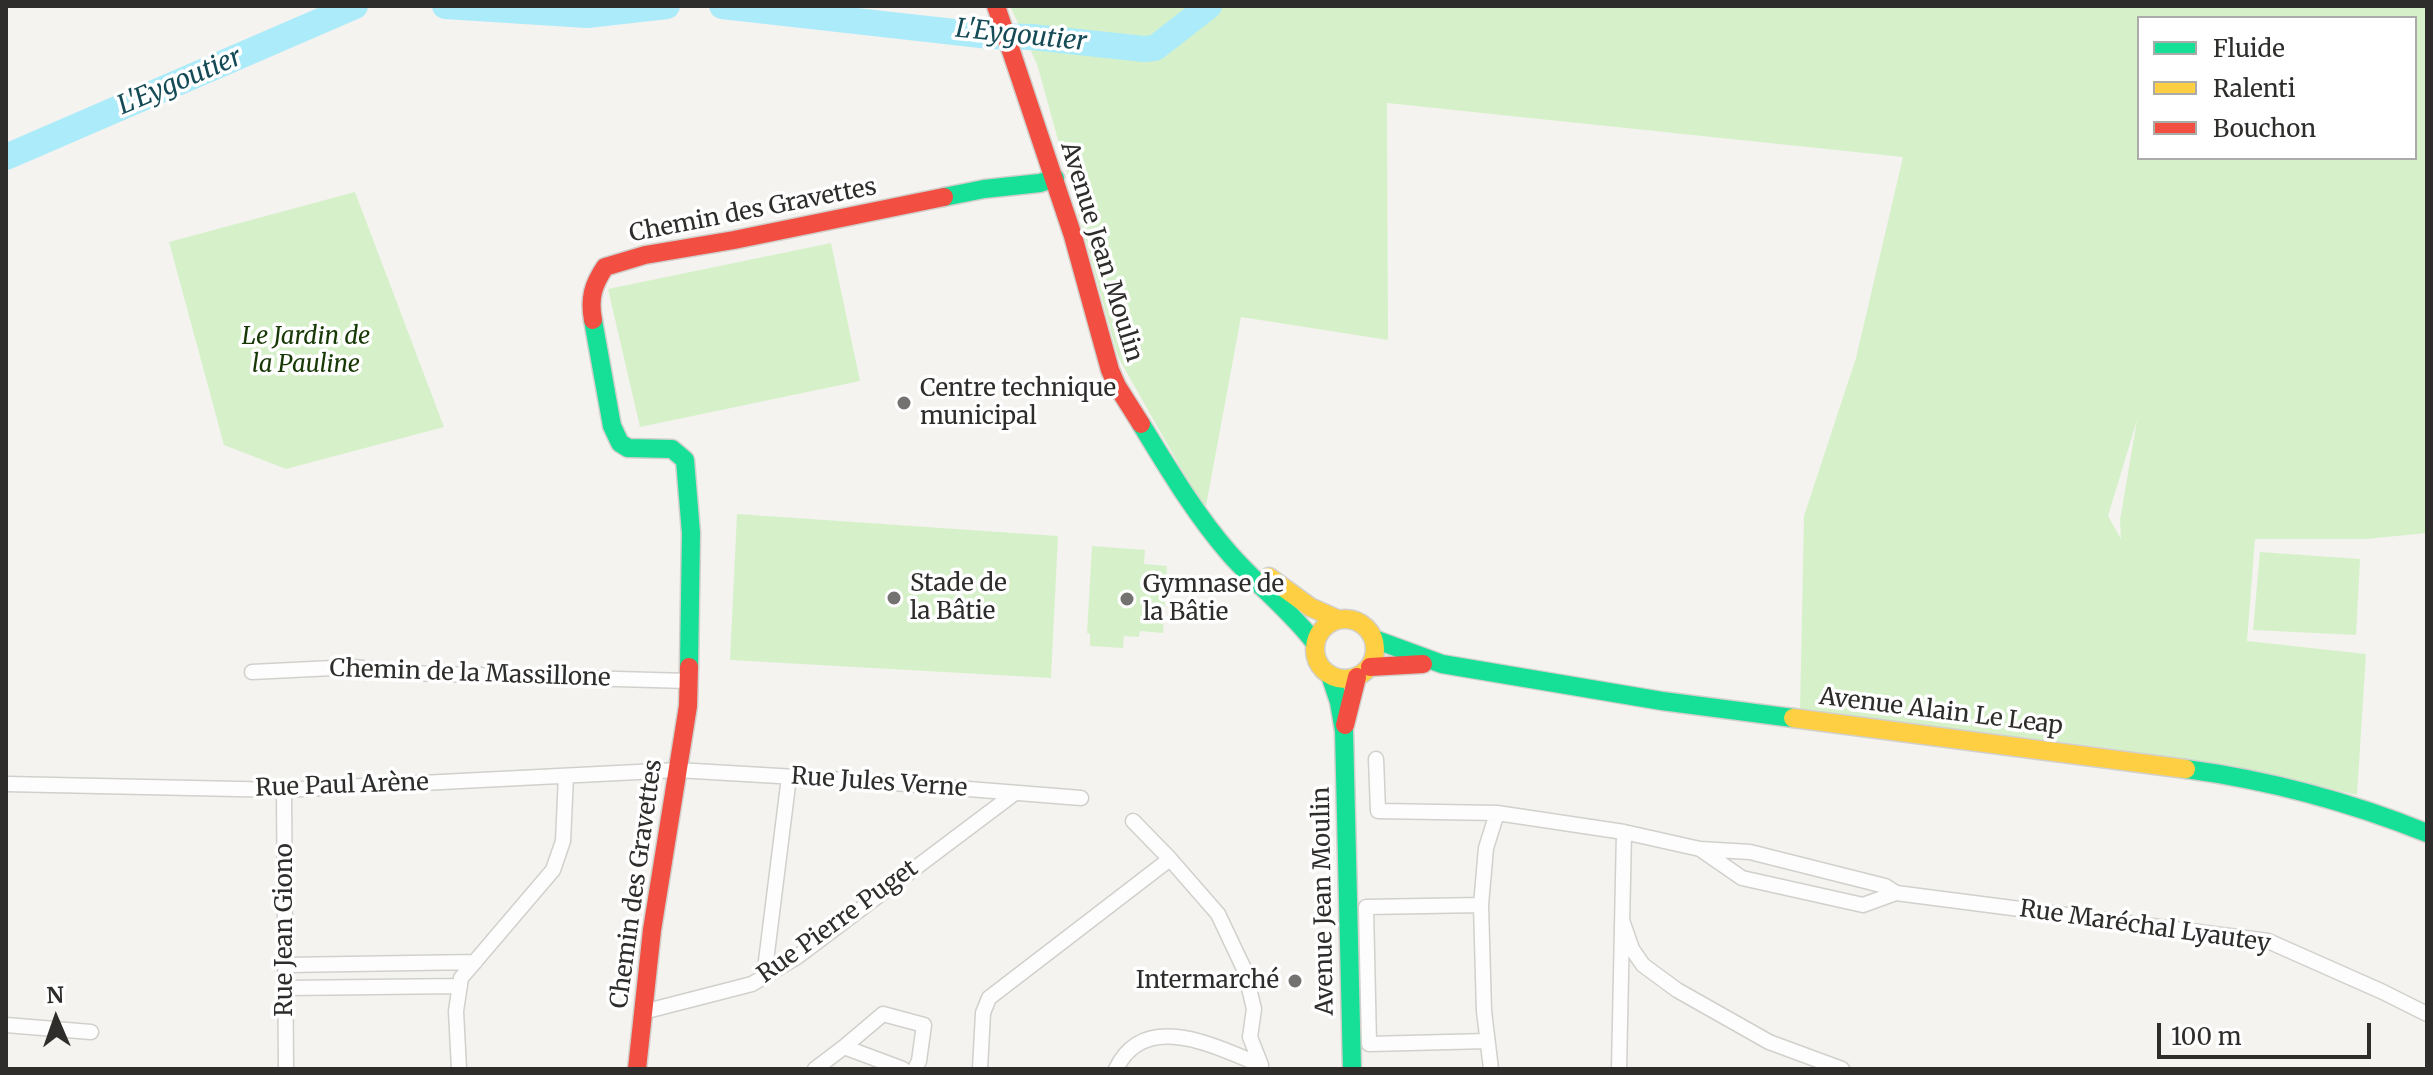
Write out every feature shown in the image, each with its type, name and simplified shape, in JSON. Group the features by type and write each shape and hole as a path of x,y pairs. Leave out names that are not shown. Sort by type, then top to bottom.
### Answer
{"street":[{"name":"Avenue Jean Moulin","path":"999,13 1055,178 1117,386 1207,525 1240,565 1293,614 1315,643"},
{"name":"Chemin des Gravettes","path":"637,1069 652,930 688,706 691,533 685,460 672,449 628,448 620,443 612,426 590,303 594,284 605,267 645,255 1055,178"},
{"name":"Avenue Jean Moulin","path":"1207,525 1294,597 1322,615 1337,619"},
{"path":"1337,619 1359,621 1370,630 1374,639 1375,653 1364,672 1343,679 1330,675 1318,663 1315,643 1323,628 1337,619"},
{"name":"Avenue Alain Le Leap","path":"1374,639 1442,664 1662,701 2239,776 2374,812 2427,833"},
{"name":"Avenue Alain Le Leap","path":"1364,672 1398,664 1442,664"},
{"name":"Chemin de la Massillone","path":"252,672 353,667 406,673 688,681"},
{"name":"Avenue Jean Moulin","path":"1344,731 1364,672"},
{"name":"Avenue Jean Moulin","path":"1330,675 1344,731 1352,1069"},
{"name":"Rue Maréchal Lyautey","path":"1376,759 1378,811 1497,813 1624,832 1700,849 1750,852 1885,886 1896,893 2268,941 2427,1014"},
{"name":"Rue Paul Arène","path":"6,784 284,790 677,770"},
{"name":"Rue Jules Verne","path":"677,770 1081,798"},
{"path":"459,1069 456,1011 461,978 553,870 563,841 566,776"},
{"path":"764,977 789,777"},
{"name":"Rue Jean Giono","path":"284,790 286,1069"},
{"name":"Rue Pierre Puget","path":"643,1012 752,984 764,977 797,957 1015,793"},
{"path":"1491,1069 1481,905 1486,848 1497,813"},
{"path":"1133,821 1218,914 1245,971 1254,1009 1250,1037 1265,1067"},
{"path":"1619,1069 1624,832"},
{"name":"Rue Maréchal Lyautey","path":"1700,849 1742,878 1863,905 1896,893"},
{"path":"980,1069 983,1013 989,998 1170,859"},
{"path":"1481,905 1366,907 1369,1044 1487,1041"},
{"path":"1623,923 1632,949 1643,965 1677,990 1769,1042 1842,1069"},
{"path":"286,965 475,962"},
{"path":"286,988 460,986"},
{"path":"815,1069 883,1014 924,1025 915,1069"},
{"path":"6,1025 91,1032"},
{"path":"1116,1069 1122,1057 1143,1040 1169,1035 1207,1043 1265,1067"},
{"path":"844,1047 903,1069"}],"green space":[{"path":"1010,6 2427,6 2427,533 2366,539 2255,539 2247,641 2366,654 2357,795 2241,768 1800,710 1804,516 1856,358 1903,157 1387,103 1388,340 1241,317 1205,511 1118,357 1037,64","holes":["2137,420 2120,520 2121,539 2108,516"]},
{"name":"Le Jardin de la Pauline","path":"355,192 444,427 286,469 224,445 169,242"},
{"path":"831,243 860,381 640,427 608,289"},
{"name":"Stade de la Bâtie","path":"737,514 1058,536 1051,678 730,660"},
{"name":"Gymnase de la Bâtie","path":"1092,546 1145,550 1144,564 1167,566 1163,633 1140,631 1139,637 1124,636 1123,648 1090,646 1090,634 1087,633"},
{"path":"2260,552 2360,559 2356,635 2253,630"}],"waterway":[{"name":"L'Eygoutier","path":"6,157 355,6"},
{"name":"L'Eygoutier","path":"445,6 587,15 667,6"},
{"name":"L'Eygoutier","path":"722,6 990,36 1032,37 1144,49 1155,48 1209,6"}],"traffic: fast":[{"path":"944,197 1055,178"},
{"path":"593,320 612,426 620,443 628,448 672,449 685,460 691,533 689,667"},
{"path":"1141,424 1205,523 1239,564 1315,643"},
{"path":"1374,639 1442,664 1662,701 1793,718"},
{"path":"1330,675 1344,731 1352,1069"},
{"path":"2186,769 2247,779 2308,794 2368,811 2427,833"}],"traffic: slow":[{"path":"1269,577 1310,607 1337,619"},
{"path":"1345,619 1357,621 1366,628 1373,637 1375,649 1373,661 1366,670 1357,677 1345,679 1333,677 1324,670 1317,661 1315,649 1317,637 1324,628 1333,621 1345,619"},
{"path":"1793,718 2186,769"}],"traffic: jam":[{"path":"996,6 1073,236 1110,370 1141,424"},
{"path":"593,320 593,292 605,267 645,255 944,197"},
{"path":"1370,667 1423,664"},
{"path":"637,1069 652,930 688,706 689,667"},
{"path":"1345,725 1357,677"}],"place":[{"name":"Centre technique municipal","path":"904,403"},
{"name":"Stade de la Bâtie","path":"894,598"},
{"name":"Gymnase de la Bâtie","path":"1127,599"},
{"name":"Intermarché","path":"1295,981"}]}
